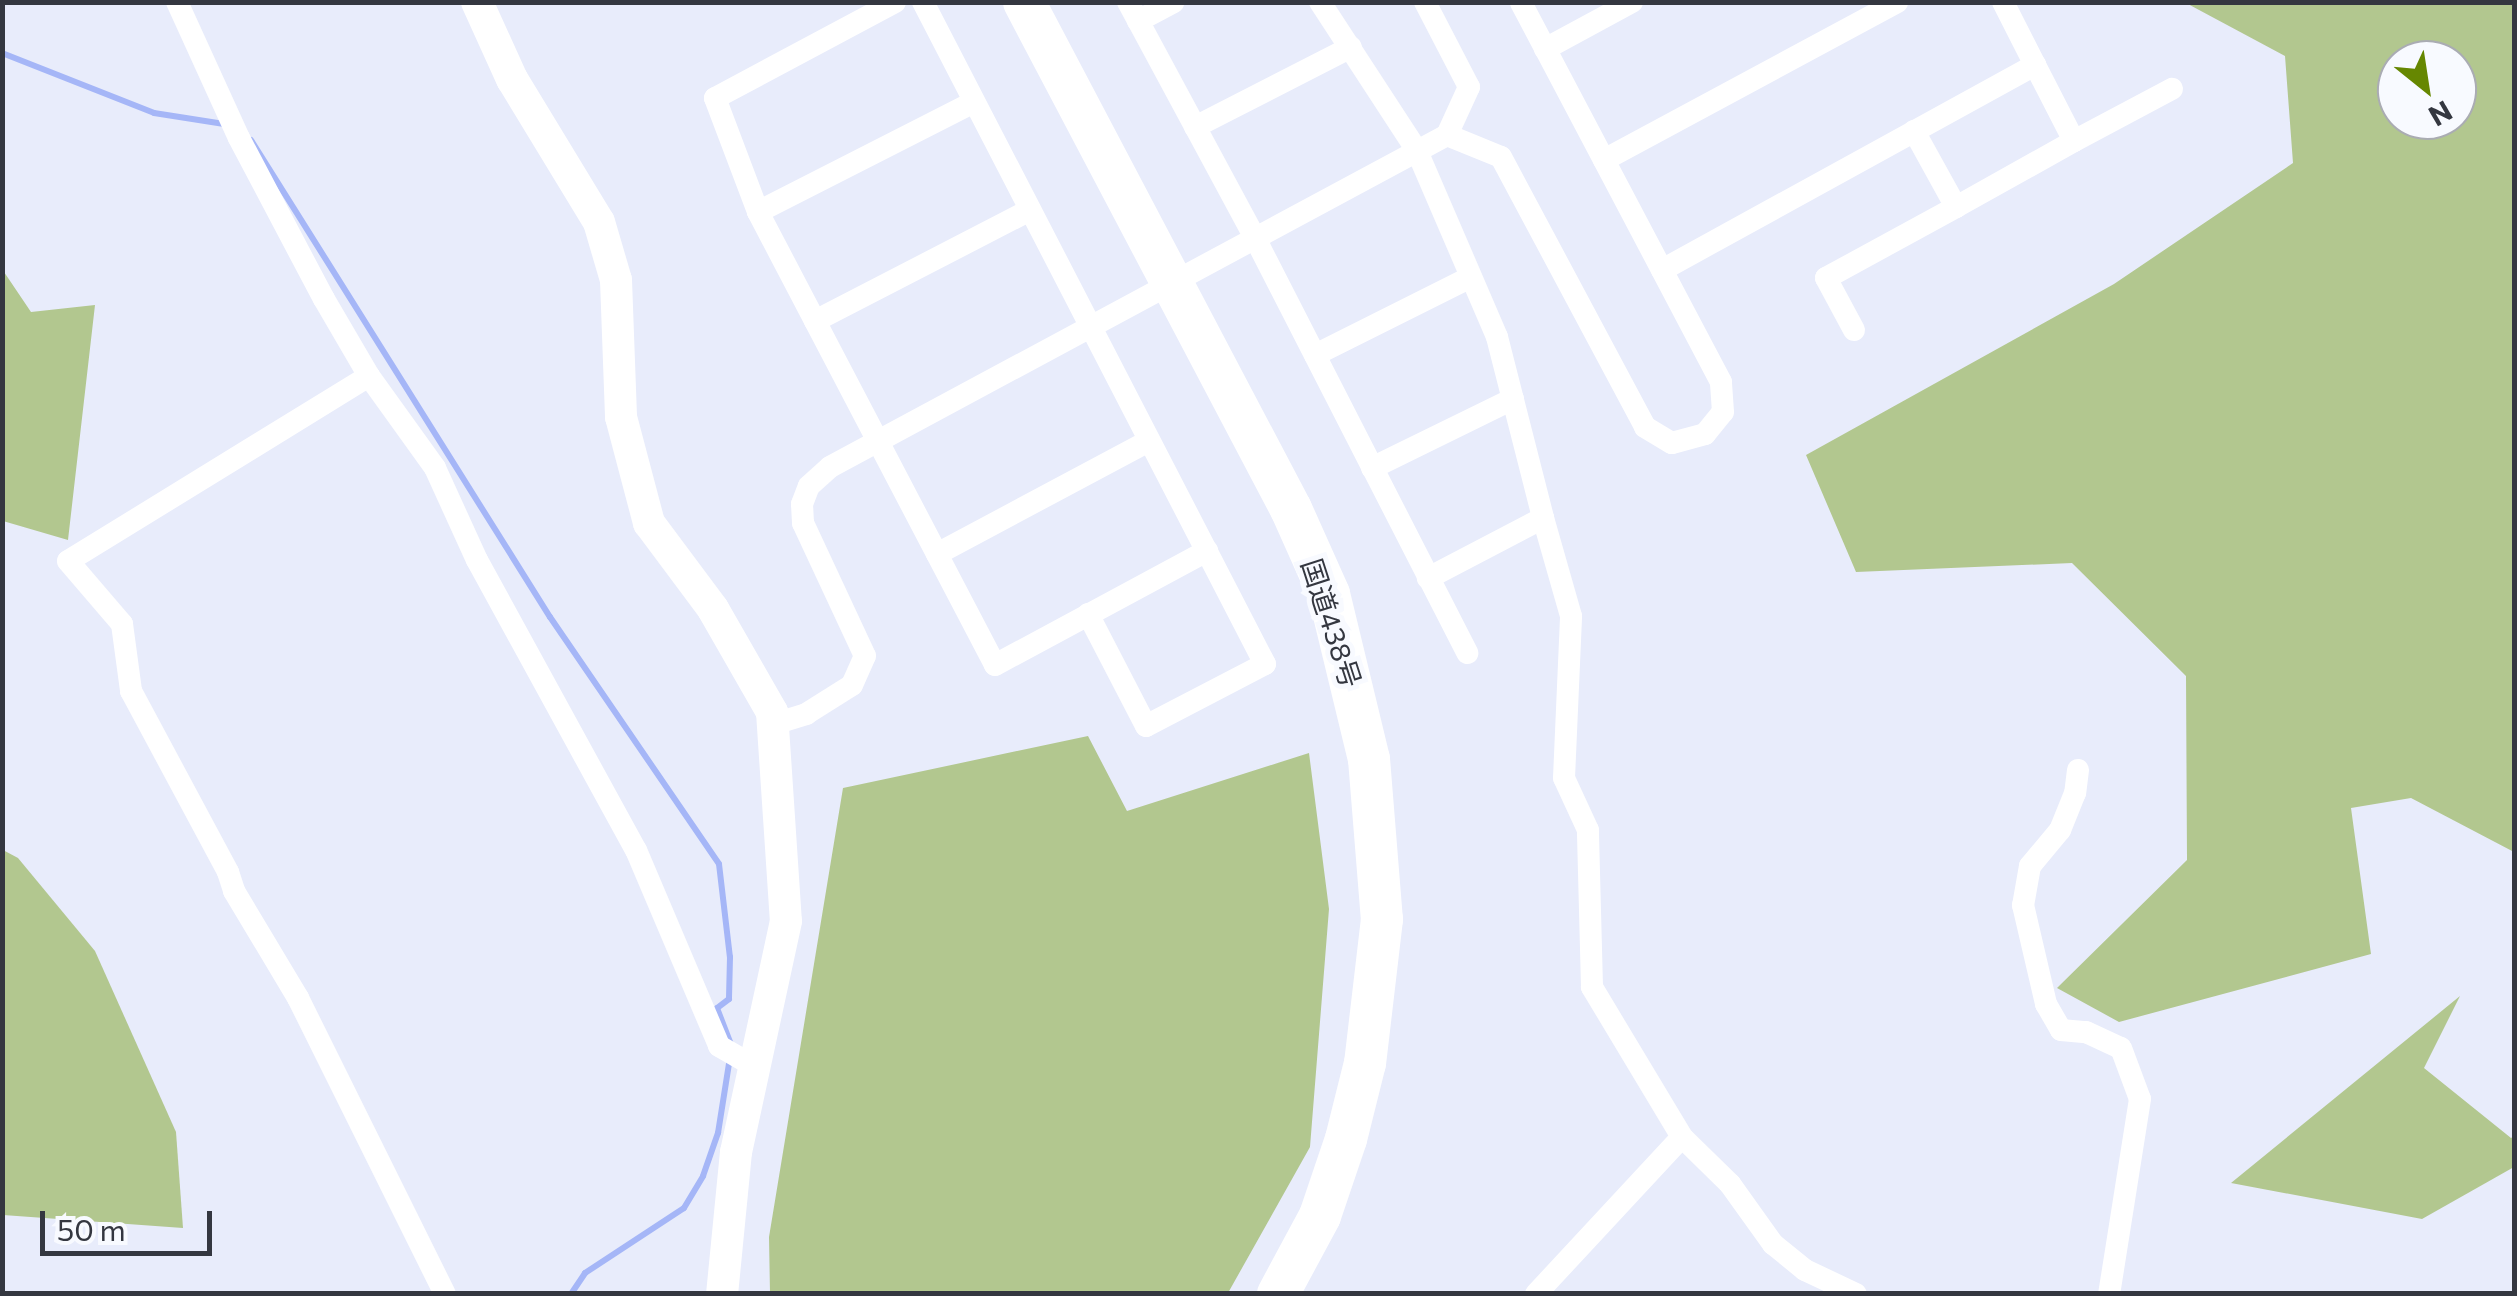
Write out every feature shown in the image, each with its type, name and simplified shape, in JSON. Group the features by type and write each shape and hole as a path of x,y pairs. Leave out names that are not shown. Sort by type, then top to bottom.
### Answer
{"highway":[{"name":"国道438号","path":"1024,2 1291,509 1329,594 1369,760 1379,842 1382,919 1364,1063 1320,1216 1278,1294"}],"street":[{"path":"177,2 237,130 370,376 435,468 477,560 636,850 708,1026 739,1060"},
{"path":"895,2 864,10 715,98 758,212 995,665 1206,551"},
{"path":"923,2 1265,664 1146,726 1088,614"},
{"path":"1173,2 1133,12 1256,240 1467,653"},
{"path":"1320,2 1417,151 1497,336 1571,616 1564,778 1588,830 1592,987 1682,1137 1730,1184 1773,1244 1805,1270 1856,1294"},
{"path":"774,724 821,705 852,685 865,656 858,633 803,523 802,504 809,486 830,468 1448,135 1469,87 1424,2"},
{"path":"1448,135 1501,157 1646,427 1672,443 1704,434 1723,412 1722,382 1521,2"},
{"path":"1545,49 1632,2"},
{"path":"1604,160 1897,2"},
{"path":"2003,2 2074,141"},
{"path":"486,9 599,222 616,280 621,416 650,524 712,609 764,692 774,724 786,921 739,1060 736,1152 722,1294"},
{"path":"1195,127 1351,46"},
{"path":"1662,270 2035,64"},
{"path":"1854,330 1826,278 2172,89"},
{"path":"758,212 974,102"},
{"path":"1914,131 1956,206"},
{"path":"815,321 1030,210"},
{"path":"1315,356 1471,277"},
{"path":"370,376 68,560 122,624 131,691 228,872 234,891 298,998 445,1294"},
{"path":"1372,468 1513,399"},
{"path":"937,554 1149,441"},
{"path":"1428,578 1543,518"},
{"path":"2078,770 2075,793 2060,830 2030,866 2023,905 2046,1004 2061,1030 2086,1032 2121,1048 2140,1099 2109,1294"},
{"path":"1536,1294 1682,1137"}],"green space":[{"path":"2186,3 2514,3 2514,852 2411,798 2351,808 2371,954 2119,1022 2057,988 2187,860 2186,676 2072,563 1856,572 1806,455 2114,284 2293,163 2285,56"},
{"path":"2,269 31,312 95,305 68,540 3,521"},
{"path":"1088,736 1127,811 1309,753 1329,909 1310,1147 1228,1293 770,1293 769,1237 843,788"},
{"path":"3,850 18,858 95,951 176,1132 183,1228 3,1215"},
{"path":"2460,996 2424,1068 2511,1138 2514,1136 2514,1167 2422,1219 2231,1183"}],"waterway":[{"path":"2,53 154,113 224,124"},
{"path":"251,140 550,617 719,864 730,957 729,999 717,1008 731,1044"},
{"path":"571,1294 585,1273 684,1208 703,1176 718,1133 730,1057"}]}
